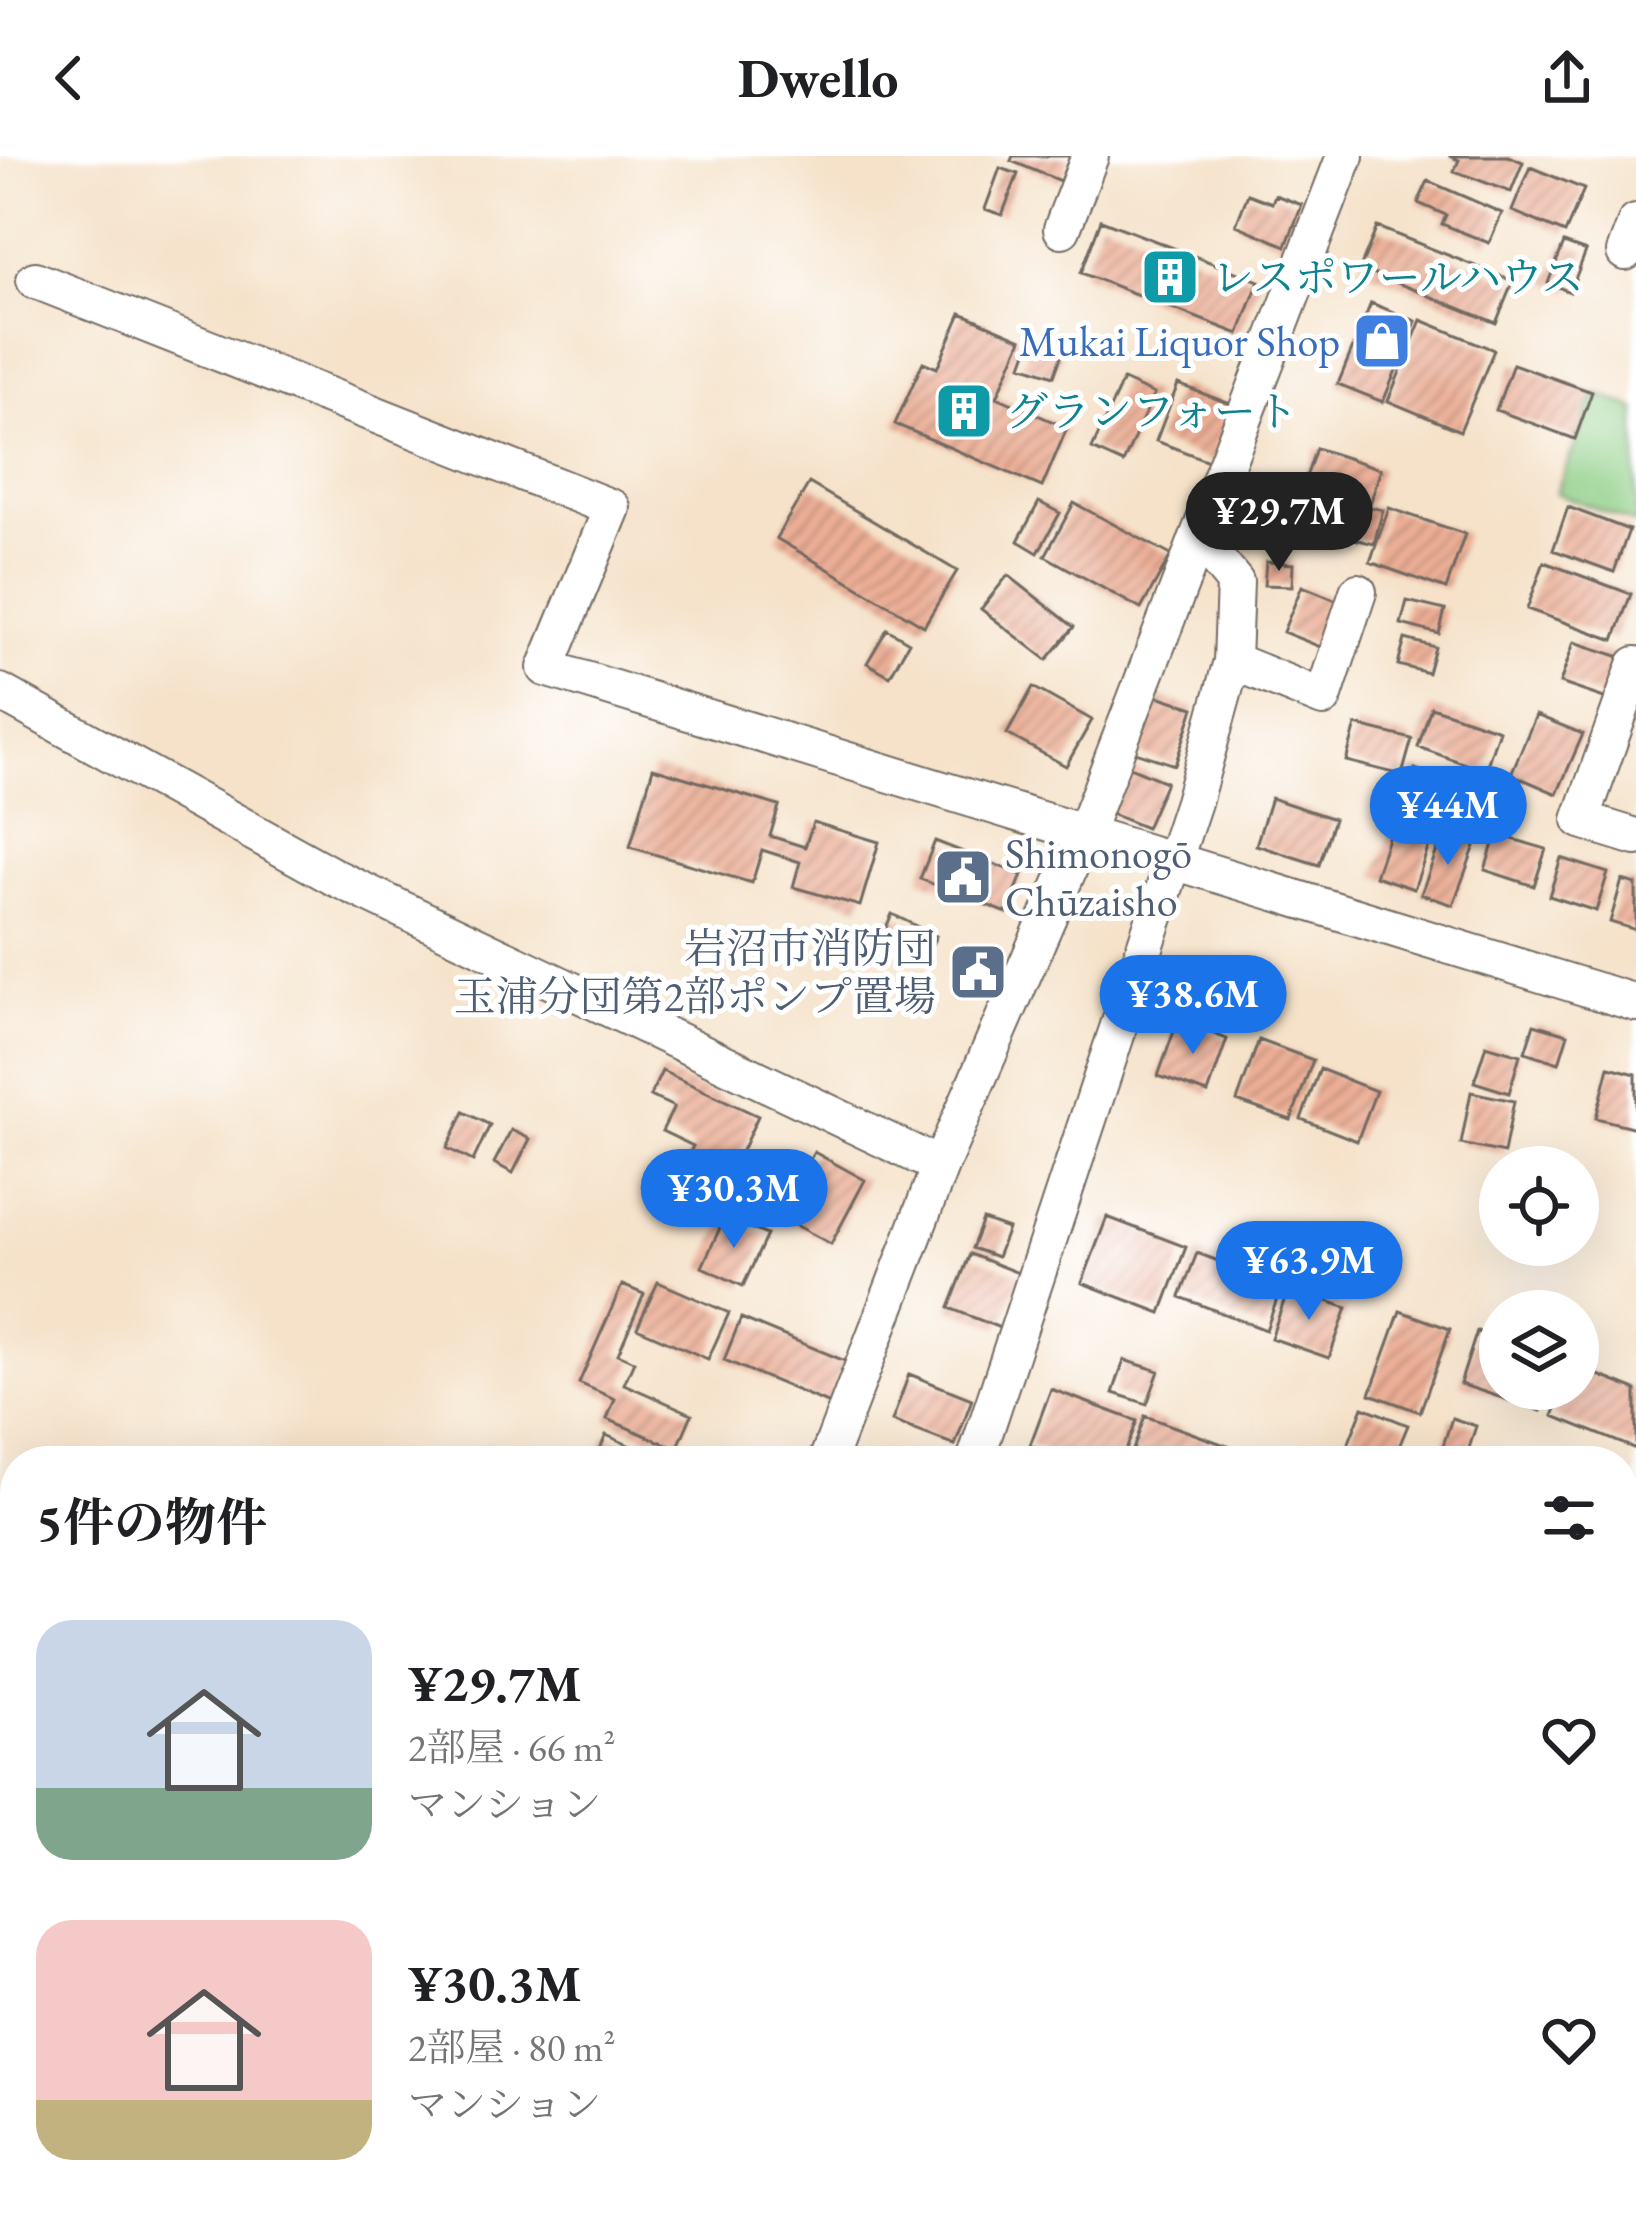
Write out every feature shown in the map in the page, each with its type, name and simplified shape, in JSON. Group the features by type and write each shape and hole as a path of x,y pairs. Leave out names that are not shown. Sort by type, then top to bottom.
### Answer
{"street":[{"path":"1062,229 1090,156"},
{"path":"833,1446 940,1166 1085,831 1345,156"},
{"path":"34,280 612,508 547,668 1636,1003"},
{"path":"979,1446 1173,860 1232,661 1234,582 1198,537"},
{"path":"1232,661 1323,698 1358,592"},
{"path":"1636,665 1581,820 1636,837"},
{"path":"0,692 336,878 940,1166"}],"green space":[{"path":"1596,393 1636,409 1636,524 1556,493"}],"building":[{"path":"1013,156 1070,156 1060,181 1011,161"},
{"path":"1449,156 1508,156 1523,162 1511,192 1454,171 1459,160"},
{"path":"1530,167 1584,189 1565,233 1512,211"},
{"path":"1000,168 1018,174 1002,215 985,209"},
{"path":"1428,181 1502,213 1489,243 1442,224 1446,215 1418,203"},
{"path":"1248,194 1272,203 1275,195 1302,205 1286,246 1236,225"},
{"name":"レスポワールハウス","path":"1101,220 1259,281 1239,334 1081,273"},
{"path":"1377,227 1513,281 1496,323 1360,268"},
{"path":"1564,243 1586,251 1570,292 1548,283"},
{"path":"1371,303 1416,321 1383,402 1338,384"},
{"name":"グランフォート","path":"961,313 1022,339 997,397 1067,428 1042,487 895,424 923,362 937,368"},
{"path":"1421,320 1494,350 1460,431 1388,401"},
{"path":"1030,343 1062,354 1054,376 1022,365"},
{"path":"1513,364 1592,392 1575,439 1496,410"},
{"path":"1123,380 1154,394 1123,463 1092,449"},
{"path":"1178,384 1233,405 1211,462 1156,441"},
{"path":"1316,448 1381,469 1370,504 1304,483"},
{"path":"809,483 957,571 924,626 776,538"},
{"path":"1319,495 1383,510 1374,544 1310,528"},
{"path":"1039,502 1060,513 1038,553 1018,541"},
{"path":"1074,503 1171,555 1141,609 1045,556"},
{"path":"1568,507 1629,530 1614,572 1553,550"},
{"path":"1389,508 1465,534 1446,589 1370,562"},
{"path":"1266,562 1293,564 1292,586 1264,585"},
{"path":"1544,562 1631,594 1614,640 1527,609"},
{"path":"1008,575 1074,627 1047,660 981,609"},
{"path":"1302,586 1346,604 1328,650 1283,632"},
{"path":"1407,601 1445,610 1439,634 1401,624"},
{"path":"887,629 909,642 890,676 867,663"},
{"path":"1405,639 1435,647 1428,673 1398,665"},
{"path":"1574,642 1624,658 1610,700 1560,683"},
{"path":"1033,687 1092,720 1066,766 1007,734"},
{"path":"1148,693 1194,708 1175,765 1129,750"},
{"path":"1431,707 1499,730 1485,771 1418,747"},
{"path":"1536,715 1583,734 1557,794 1511,774"},
{"path":"1356,725 1412,739 1402,775 1346,761"},
{"path":"1125,765 1166,782 1146,828 1106,812"},
{"path":"653,768 779,806 770,836 805,847 813,822 879,842 860,906 793,887 800,862 762,850 752,883 630,847"},
{"path":"1415,769 1474,791 1461,827 1401,806"},
{"path":"1271,798 1334,819 1319,865 1256,845"},
{"path":"1395,818 1434,831 1414,889 1375,876"},
{"path":"1444,831 1476,843 1453,905 1421,894"},
{"path":"1496,834 1546,849 1534,886 1485,870"},
{"path":"935,841 1022,875 1007,913 920,879"},
{"path":"1561,858 1608,873 1596,911 1549,896"},
{"path":"1622,880 1636,884 1636,930 1610,922"},
{"path":"892,914 936,936 929,951 885,930"},
{"path":"973,948 1000,964 985,990 957,973"},
{"path":"1178,1020 1227,1039 1208,1093 1158,1076"},
{"path":"1534,1024 1568,1034 1559,1063 1525,1052"},
{"path":"1259,1040 1313,1060 1291,1120 1237,1101"},
{"path":"1486,1045 1520,1055 1509,1093 1474,1082"},
{"path":"1609,1067 1636,1074 1636,1128 1596,1118"},
{"path":"1320,1069 1376,1091 1357,1141 1301,1119"},
{"path":"662,1071 758,1116 727,1183 685,1163 693,1146 662,1131 674,1107 650,1096"},
{"path":"1471,1092 1514,1101 1505,1146 1461,1144"},
{"path":"464,1112 490,1125 473,1161 447,1148"},
{"path":"511,1130 530,1139 513,1173 494,1163"},
{"path":"814,1152 865,1180 831,1244 779,1216"},
{"path":"725,1217 767,1235 743,1286 702,1267"},
{"path":"1107,1217 1186,1247 1161,1313 1082,1283"},
{"path":"983,1220 1008,1229 997,1257 972,1248"},
{"path":"1197,1253 1282,1285 1266,1330 1180,1297"},
{"path":"970,1254 1021,1274 1000,1328 949,1308"},
{"path":"658,1282 729,1313 708,1359 637,1328"},
{"path":"622,1285 644,1294 618,1354 634,1361 624,1384 692,1414 678,1446 607,1419 615,1399 579,1383"},
{"path":"1289,1287 1347,1308 1329,1358 1271,1338"},
{"path":"1400,1311 1450,1329 1420,1412 1370,1394"},
{"path":"741,1318 850,1363 832,1405 724,1360"},
{"path":"1477,1331 1479,1390 1460,1384"},
{"path":"1124,1360 1159,1371 1147,1404 1113,1393"},
{"path":"909,1374 972,1399 955,1445 892,1421"},
{"path":"1599,1375 1636,1390 1636,1446 1628,1446 1553,1416 1555,1410 1599,1410"},
{"path":"1051,1389 1137,1421 1128,1446 1030,1445"},
{"path":"1363,1407 1408,1425 1399,1446 1348,1446"},
{"path":"1145,1416 1228,1446 1134,1446"},
{"path":"1452,1418 1476,1426 1470,1446 1443,1446"},
{"path":"606,1435 631,1446 601,1446"}],"place":[{"name":"レスポワールハウス","path":"1170,277"},
{"name":"Mukai Liquor Shop","path":"1382,341"},
{"name":"グランフォート","path":"964,411"},
{"name":"Shimonogō Chūzaisho","path":"963,877"},
{"name":"岩沼市消防団 玉浦分団第2部ポンプ置場","path":"978,972"}]}
